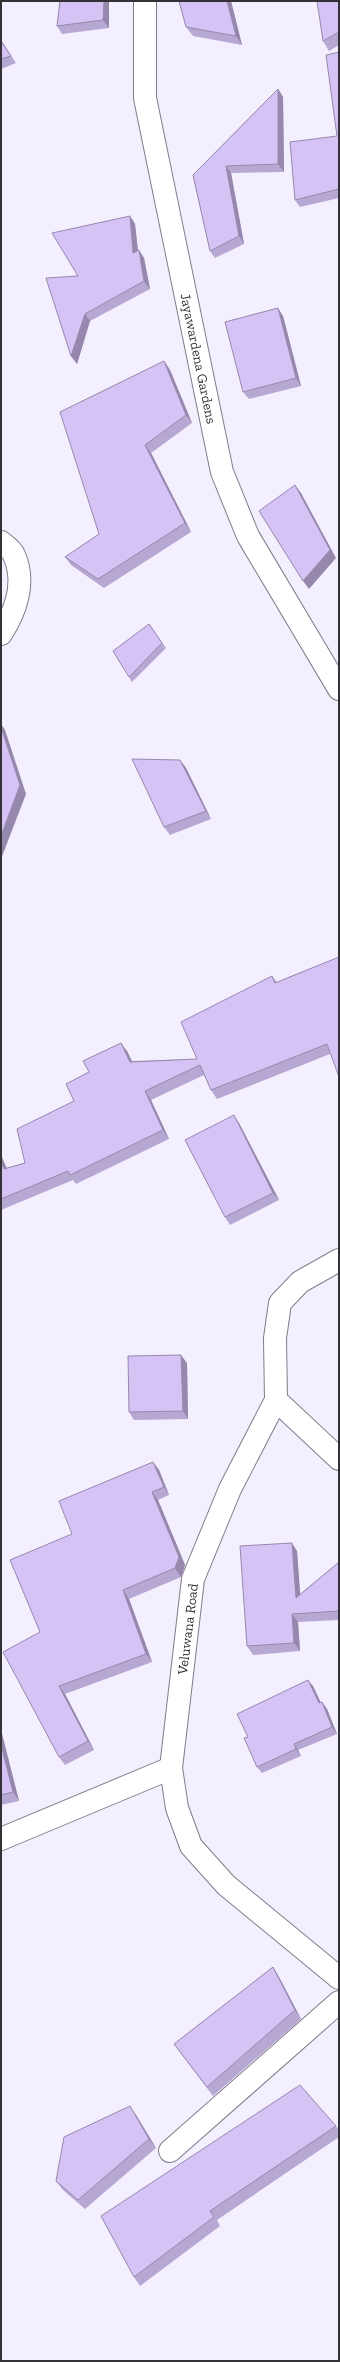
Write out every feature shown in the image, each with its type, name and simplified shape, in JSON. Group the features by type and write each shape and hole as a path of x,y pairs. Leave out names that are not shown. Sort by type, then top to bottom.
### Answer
{"street":[{"name":"Jayawardena Gardens","path":"145,1 145,98 222,472 248,536 339,689"},
{"path":"1,542 14,554 21,584 11,619 1,634"},
{"name":"Veluwana Road","path":"339,1260 300,1282 280,1303 275,1338 276,1400 230,1489 193,1579 171,1768 177,1808 191,1846 226,1885 339,1978"},
{"path":"276,1400 339,1459"},
{"path":"1,1840 171,1768"},
{"path":"170,2151 339,2002"}],"building":[{"path":"60,1 104,1 103,20 57,26"},
{"path":"179,1 227,1 236,36 186,27"},
{"path":"317,1 339,1 339,32 323,41"},
{"path":"1,41 11,56 1,59"},
{"path":"339,52 339,189 295,200 290,142 337,136 326,55"},
{"path":"278,89 278,164 226,166 239,236 210,251 193,175"},
{"path":"130,216 133,253 139,250 144,281 85,314 71,356 46,278 78,276 52,233"},
{"path":"278,308 296,378 243,392 225,322"},
{"path":"164,361 186,415 145,445 185,523 98,579 65,557 99,534 60,412"},
{"path":"295,485 330,550 303,581 259,511"},
{"path":"149,624 162,643 129,677 113,651"},
{"path":"1,727 20,785 1,836"},
{"path":"132,759 180,760 206,811 164,827"},
{"path":"339,957 339,1077 327,1044 211,1090 200,1065 145,1091 163,1130 70,1175 68,1171 1,1199 1,1161 4,1169 25,1163 17,1129 74,1101 66,1084 89,1072 83,1061 121,1043 130,1062 197,1059 181,1022 272,976 275,983"},
{"path":"234,1115 273,1193 225,1217 185,1140"},
{"path":"181,1355 183,1411 129,1412 128,1356"},
{"path":"153,1462 164,1487 152,1492 179,1557 175,1568 123,1590 146,1654 59,1686 88,1741 59,1757 3,1652 40,1632 10,1560 72,1534 59,1501"},
{"path":"292,1543 296,1598 339,1562 339,1611 292,1614 294,1643 247,1646 240,1546"},
{"path":"308,1680 319,1703 322,1702 332,1727 294,1744 296,1749 257,1767 244,1738 248,1737 237,1714"},
{"path":"1,1745 13,1792 1,1795"},
{"path":"273,1967 295,2010 207,2087 174,2044"},
{"path":"300,2085 336,2126 210,2211 214,2217 134,2277 101,2216"},
{"path":"130,2106 149,2139 78,2200 56,2181 64,2137"}]}
